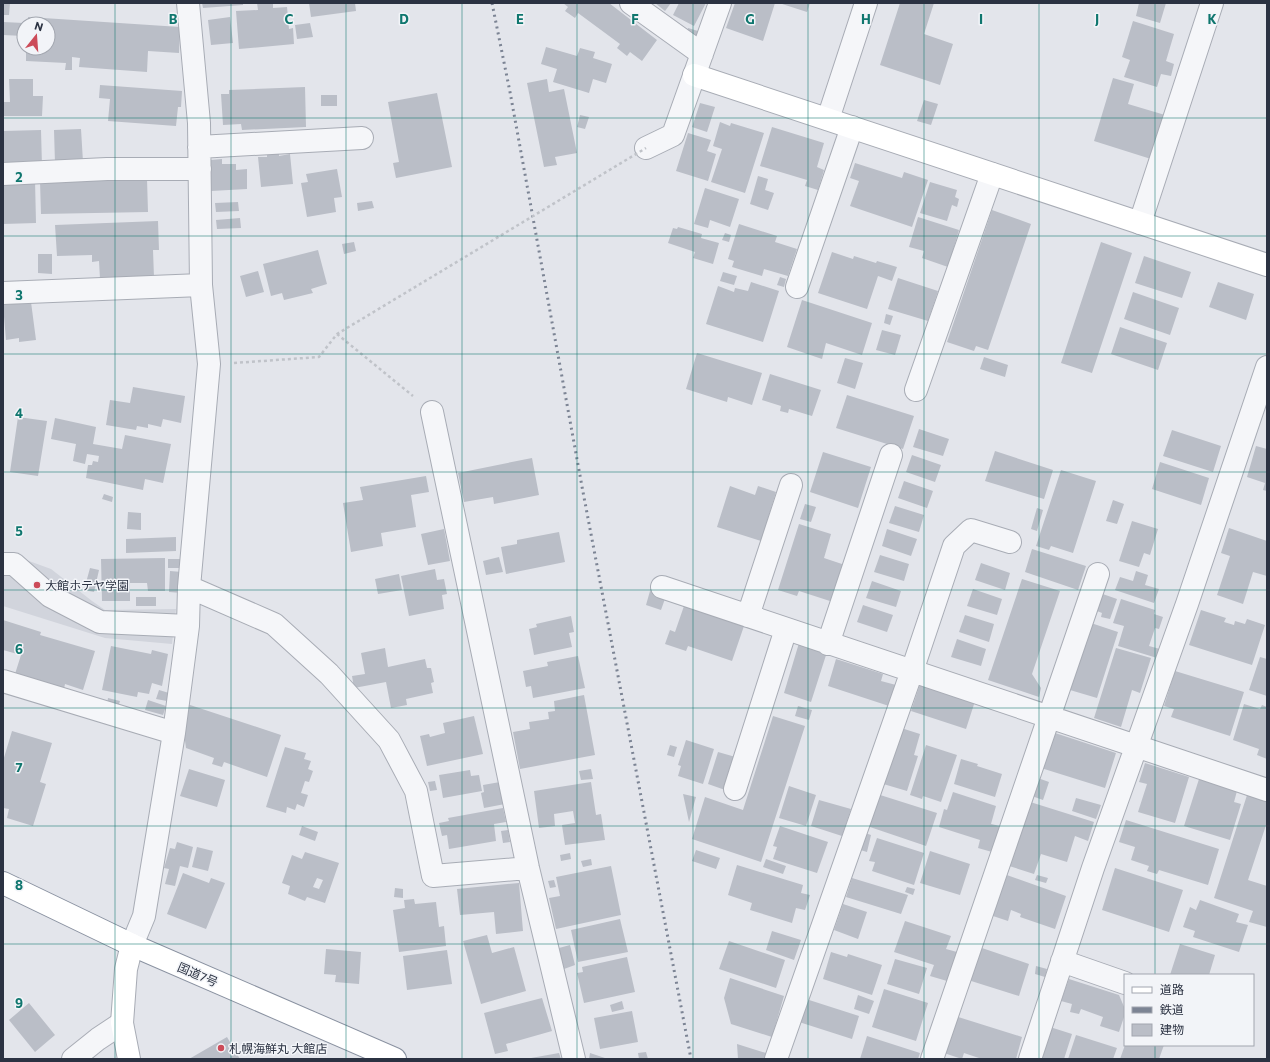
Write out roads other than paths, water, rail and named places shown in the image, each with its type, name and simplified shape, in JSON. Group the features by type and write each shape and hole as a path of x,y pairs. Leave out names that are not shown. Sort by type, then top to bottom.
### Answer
{"main road":[{"path":"694,75 1267,265"},
{"name":"国道7号","path":"3,883 132,945 395,1059"},
{"path":"129,1059 122,1023 126,969 132,945"}],"street":[{"path":"132,945 144,916 174,733 188,626 189,587 209,364 201,285 199,123 188,3"},
{"path":"631,3 702,54"},
{"path":"646,148 672,135 720,3"},
{"path":"828,119 866,3"},
{"path":"1140,223 1212,3"},
{"path":"798,287 852,127"},
{"path":"199,147 362,138"},
{"path":"3,174 107,169 200,170"},
{"path":"916,390 992,174"},
{"path":"3,293 201,285"},
{"path":"1030,1059 1093,868 1188,604 1267,367"},
{"path":"432,412 528,868 574,1059"},
{"path":"828,644 891,455"},
{"path":"748,616 791,485"},
{"path":"776,1059 912,671 954,546 971,530 1010,542"},
{"path":"3,564 14,564 50,596 100,622 188,626"},
{"path":"932,1059 1048,716 1098,574"},
{"path":"189,587 274,624 329,674 389,740 416,791 433,876 528,868"},
{"path":"662,587 828,644 1267,790"},
{"path":"735,789 786,629"},
{"path":"3,681 174,733"},
{"path":"1062,961 1124,983"},
{"path":"73,1059 98,1039 122,1023"}],"railway":[{"path":"492,3 510,92 583,492 691,1059"}],"place":[{"name":"大館ホテヤ学園","path":"37,585"},
{"name":"札幌海鮮丸 大館店","path":"221,1048"}]}
